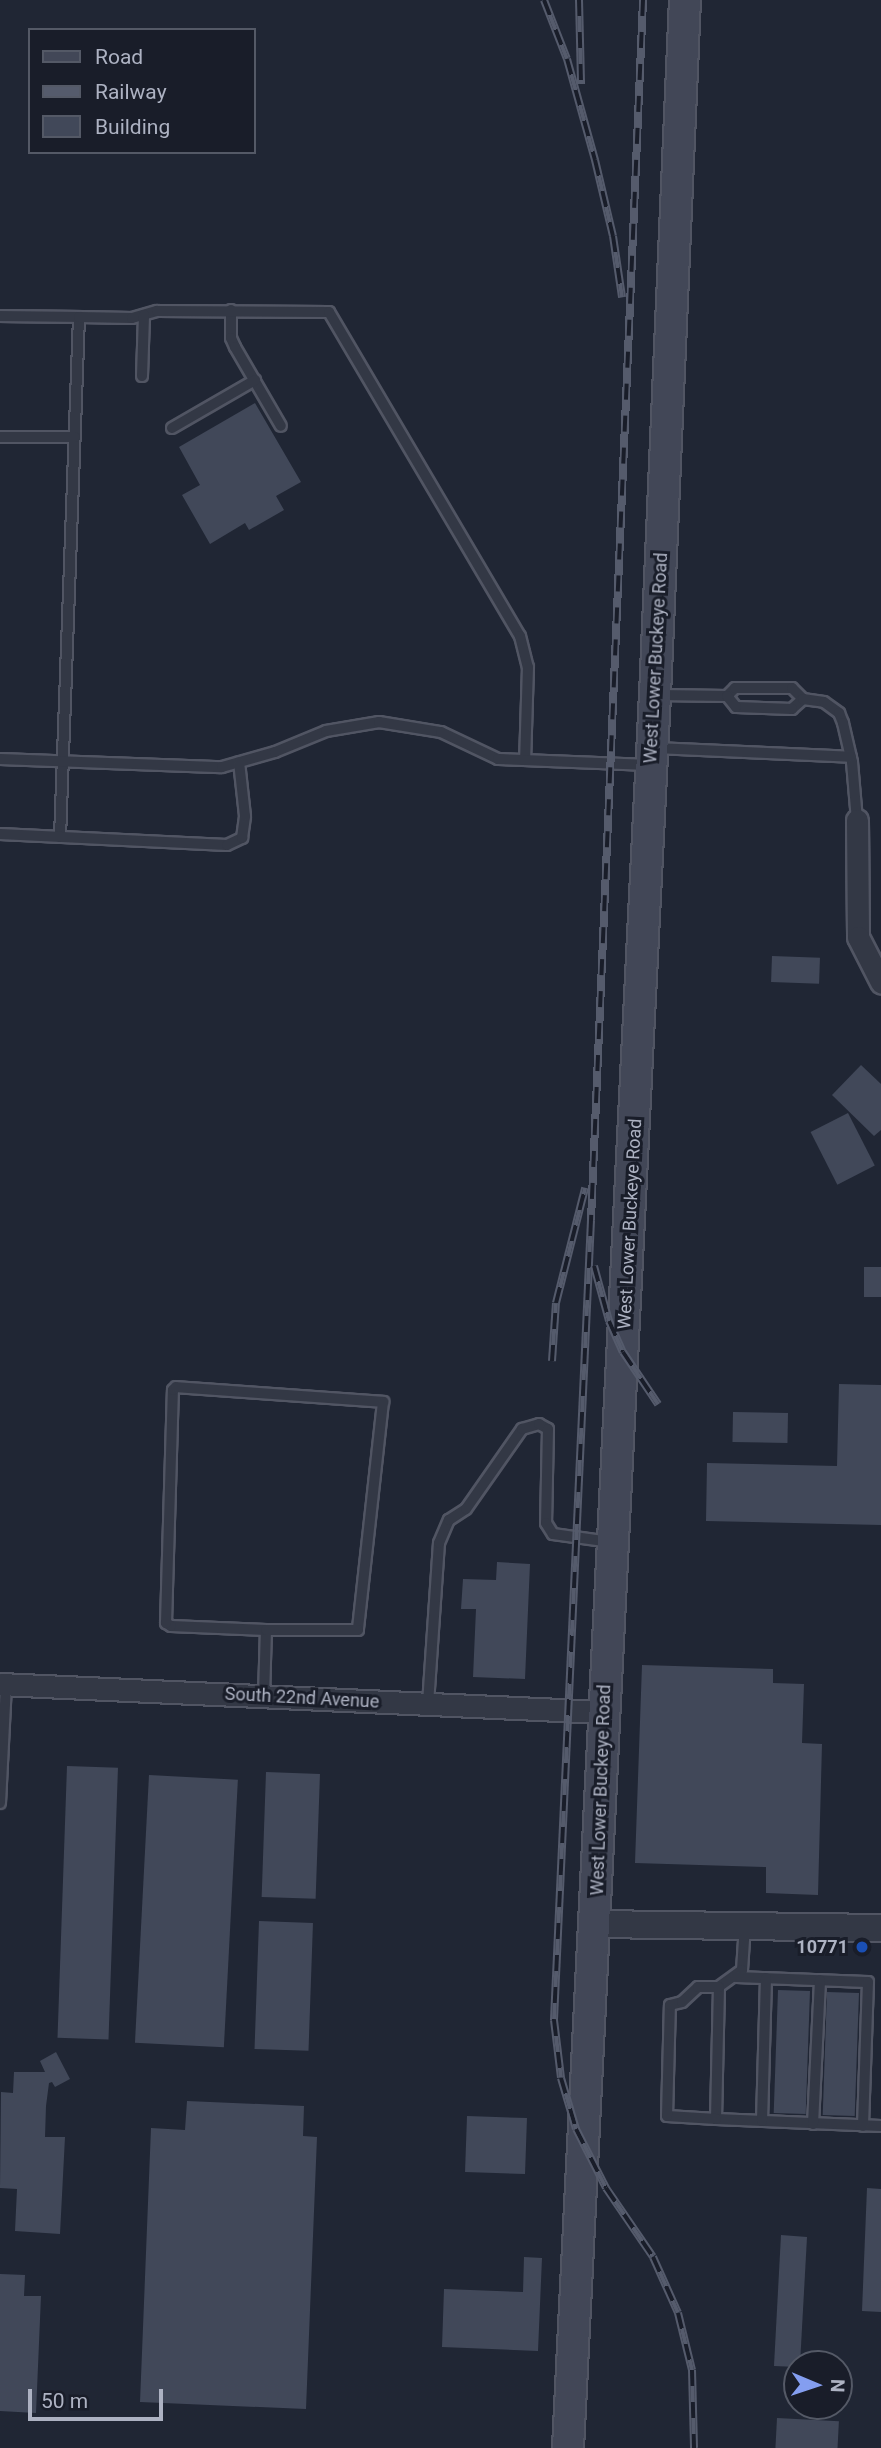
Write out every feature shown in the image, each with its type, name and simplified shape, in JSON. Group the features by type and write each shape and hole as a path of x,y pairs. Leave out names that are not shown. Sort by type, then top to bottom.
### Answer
{"main road":[{"name":"West Lower Buckeye Road","path":"568,2448 655,695 685,0"}],"street":[{"path":"857,820 858,937 881,982"},
{"name":"South 22nd Avenue","path":"3,1684 603,1712"},
{"path":"596,1924 881,1928"}],"lane":[{"path":"232,310 231,338 281,426"},
{"path":"0,316 132,318 153,311 318,310 332,316 520,636 528,667 525,760"},
{"path":"142,376 144,315"},
{"path":"60,837 79,317"},
{"path":"172,428 255,380"},
{"path":"0,437 75,438"},
{"path":"655,695 727,696 735,688 792,688 803,699 824,702 839,713 851,757 857,820"},
{"path":"727,696 736,707 792,709 803,699"},
{"path":"0,759 222,766 275,752 326,731 379,722 441,732 498,759 652,756 851,757"},
{"path":"0,834 226,845 242,838 245,816 239,762"},
{"path":"173,1388 383,1402 358,1630 266,1630 171,1626 166,1623 173,1388"},
{"path":"428,1704 439,1543 449,1520 466,1509 522,1429 539,1424 548,1429 546,1523 553,1534 612,1543"},
{"path":"264,1696 266,1630"},
{"path":"0,1803 3,1684"},
{"path":"745,1925 744,1964 735,1977 719,1987 698,1987 682,2002 670,2005 667,2116 881,2126"},
{"path":"735,1977 868,1982 863,2126"},
{"path":"762,2122 766,1978"},
{"path":"813,2124 820,1980"},
{"path":"716,2119 719,1987"}],"building":[{"path":"255,403 301,482 276,496 284,510 249,530 245,523 210,544 182,495 200,485 179,447"},
{"path":"772,956 820,958 819,984 771,982"},
{"path":"861,1065 881,1084 881,1130 874,1136 832,1095"},
{"path":"848,1113 875,1166 837,1185 811,1132"},
{"path":"864,1267 881,1267 881,1297 864,1297"},
{"path":"839,1384 881,1385 881,1525 706,1521 707,1463 837,1466"},
{"path":"733,1412 788,1413 787,1443 732,1442"},
{"path":"497,1562 530,1564 525,1679 473,1677 476,1609 461,1609 463,1579 496,1580"},
{"path":"642,1665 773,1669 773,1683 804,1684 802,1743 822,1744 818,1895 766,1893 766,1867 635,1863"},
{"path":"67,1766 118,1768 108,2040 58,2038"},
{"path":"266,1772 320,1774 316,1899 262,1897"},
{"path":"149,1775 238,1780 224,2047 135,2043"},
{"path":"259,1921 313,1923 308,2051 255,2049"},
{"path":"778,1990 810,1991 806,2114 774,2113"},
{"path":"827,1992 859,1993 855,2116 823,2115"},
{"path":"56,2052 70,2079 55,2087 52,2082 49,2083 46,2106 45,2137 65,2137 60,2234 15,2231 17,2189 0,2188 1,2092 13,2093 14,2072 45,2072 40,2061"},
{"path":"187,2101 304,2106 303,2136 317,2137 306,2409 140,2402 151,2128 185,2130"},
{"path":"467,2116 527,2118 525,2174 465,2172"},
{"path":"867,2188 881,2189 881,2312 862,2311"},
{"path":"781,2235 807,2237 801,2350 783,2350 783,2366 774,2366"},
{"path":"524,2257 542,2258 538,2351 442,2347 444,2289 523,2292"},
{"path":"0,2274 25,2275 24,2296 41,2296 36,2413 0,2411"},
{"path":"777,2418 839,2421 838,2448 775,2448"}],"railway":[{"path":"544,0 567,59 595,160 613,236 622,297"},
{"path":"579,0 581,84"},
{"path":"643,0 554,2020 561,2078 576,2129 606,2188 653,2257 678,2313 692,2370 694,2448"},
{"path":"552,1361 556,1303 585,1188"},
{"path":"594,1266 609,1321 623,1352 658,1404"}],"place":[{"name":"10771","path":"862,1947"}]}
